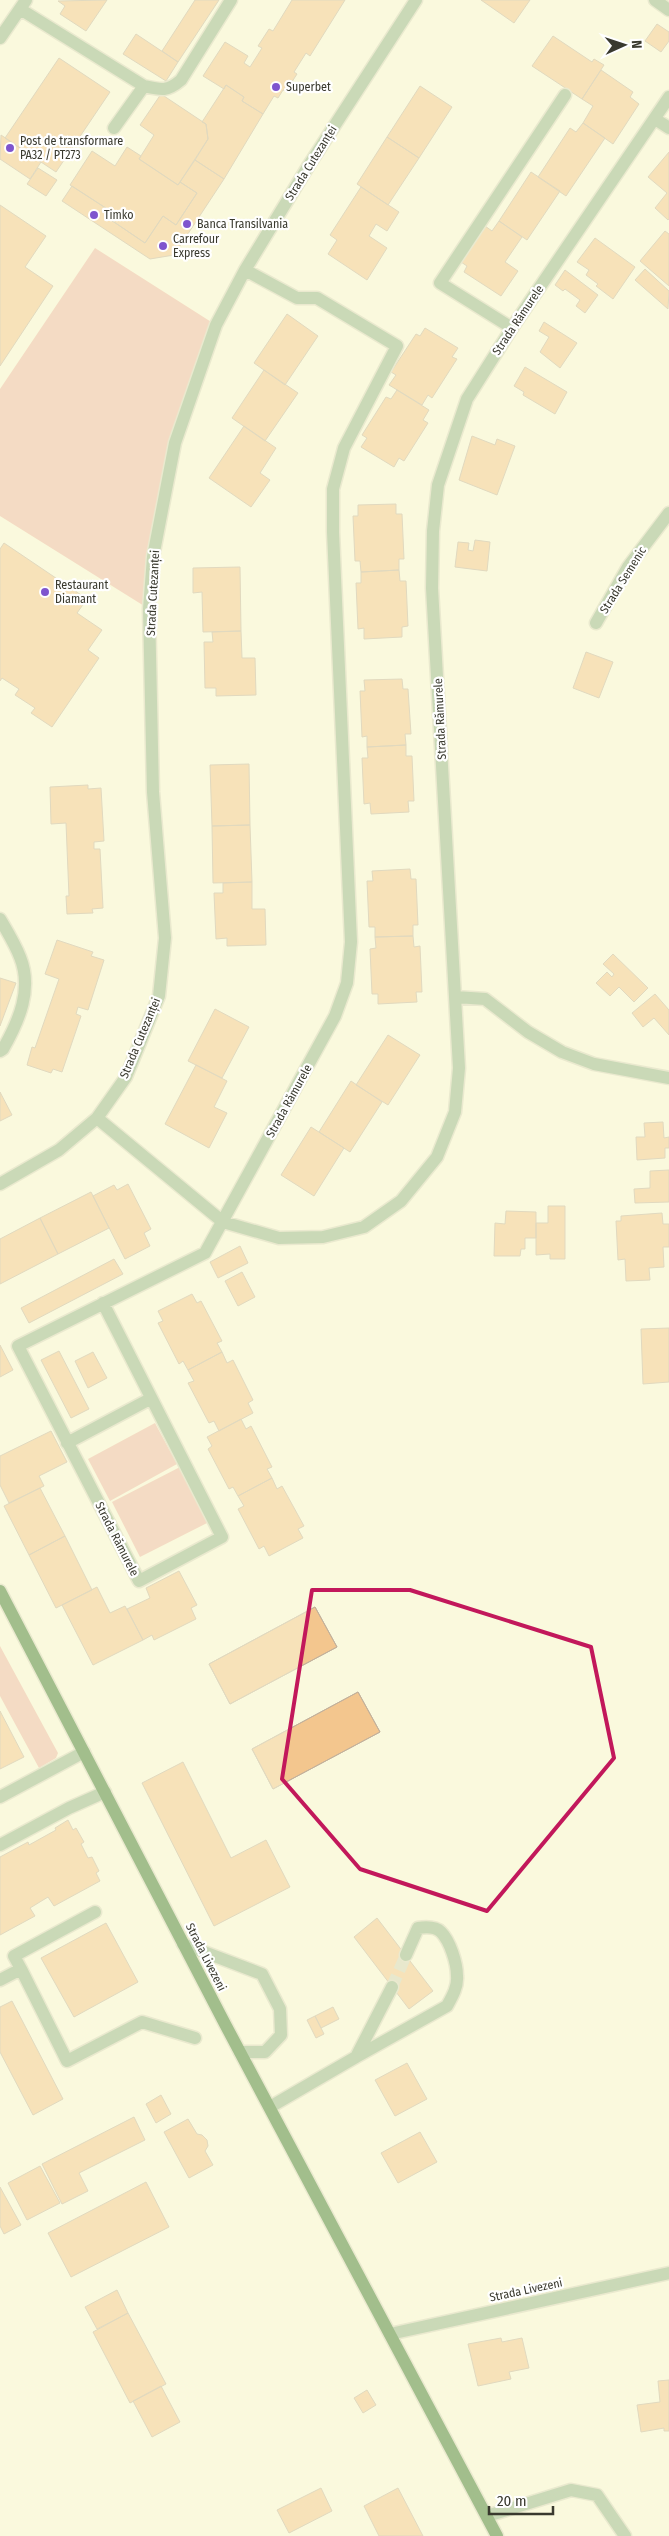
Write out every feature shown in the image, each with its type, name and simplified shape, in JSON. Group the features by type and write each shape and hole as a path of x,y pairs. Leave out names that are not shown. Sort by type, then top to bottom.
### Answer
{"main road":[{"name":"Strada Livezeni","path":"0,1591 106,1792 183,1944 496,2536"}],"street":[{"path":"0,38 5,20 23,4 144,86 158,90 171,88 180,80 232,0"},
{"name":"Strada Cutezanței","path":"0,1184 59,1150 97,1118 126,1076 159,996 165,938 154,792 149,609 153,557 175,443 202,360 216,325 245,270 309,165 416,0"},
{"path":"655,0 669,10"},
{"path":"114,128 144,86"},
{"path":"512,328 440,283 565,95"},
{"name":"Strada Rămurele","path":"97,1118 222,1222 279,1238 323,1237 364,1227 401,1201 437,1157 455,1112 459,1068 432,588 433,531 438,485 466,399 669,97"},
{"path":"655,119 669,128"},
{"name":"Strada Rămurele","path":"103,1303 150,1399 222,1537 139,1581 18,1346 103,1303 205,1253 335,1016 347,983 351,942 333,532 333,489 344,448 397,346 317,298 297,298 245,270"},
{"name":"Strada Semenic","path":"596,623 628,567 669,513"},
{"path":"0,919 21,958 25,993 19,1021 0,1051"},
{"path":"456,997 485,999 528,1032 562,1052 594,1064 669,1078"},
{"path":"67,1442 150,1399"},
{"path":"0,1797 84,1752"},
{"path":"0,1845 70,1808 106,1792"},
{"path":"95,1912 14,1956 67,2061 142,2022 195,2038"},
{"path":"270,2107 447,2006 454,1992 458,1977 452,1951 440,1931 428,1926 418,1928 406,1955"},
{"path":"183,1944 262,1974 280,2009 280,2035 265,2052 240,2052"},
{"path":"0,1980 21,1969"},
{"path":"356,2057 392,1986"},
{"name":"Strada Livezeni","path":"390,2334 669,2273"},
{"path":"487,2516 572,2490 597,2495 626,2536"}],"highlighted area":[{"path":"312,1590 410,1590 591,1647 614,1758 487,1911 360,1869 282,1779"}],"shaded area":[{"path":"95,248 216,325 175,443 149,609 0,516 0,389"},
{"path":"155,1423 177,1464 110,1501 88,1459"},
{"path":"182,1466 211,1521 140,1557 112,1502"},
{"path":"0,1646 58,1753 56,1758 39,1768 0,1696"}],"building":[{"path":"107,0 86,31 60,14 65,6 58,1"},
{"path":"195,0 219,0 178,62 162,51"},
{"path":"292,0 345,0 310,56 306,53 294,72 297,74 286,91 283,90 278,98 274,96 263,114 242,101 244,97 226,85 224,89 203,76 225,42 248,56 244,63 250,67 262,48 258,46 269,29 273,31"},
{"path":"481,0 530,0 514,23"},
{"path":"657,24 669,32 669,41 661,52 645,41"},
{"path":"136,34 178,62 166,81 123,54"},
{"path":"553,36 592,62 594,59 604,65 582,99 532,66"},
{"path":"59,58 110,92 56,172 5,138"},
{"path":"601,70 633,92 630,97 639,104 613,144 583,123 593,106 582,99"},
{"path":"226,85 244,97 242,101 263,114 224,179 195,160 208,139 206,124 202,122"},
{"path":"420,86 452,107 419,158 387,137"},
{"path":"161,94 206,124 208,139 178,185 139,159 154,135 140,125"},
{"path":"583,123 605,138 566,196 538,177 570,128 576,132"},
{"name":"Post de transformare PA32 / PT273","path":"1,135 41,162 30,179 0,159"},
{"path":"387,137 419,158 388,205 357,184"},
{"path":"127,147 141,156 139,159 178,185 180,182 197,193 176,225 163,216 145,243 111,220 115,214 70,185 92,151 115,166"},
{"path":"669,152 668,220 655,208 667,193 648,177"},
{"path":"195,160 224,179 174,255 150,259 62,201 72,186 115,214 111,220 145,243 163,216 176,225 197,193 180,182"},
{"path":"38,168 57,180 46,196 27,184"},
{"path":"531,172 560,191 527,240 499,221"},
{"path":"361,187 399,212 387,231 376,224 369,236 387,248 367,280 328,254 337,240 330,235"},
{"path":"0,205 46,236 25,267 53,286 0,366"},
{"path":"499,221 522,237 505,262 518,271 501,296 464,272 467,266 461,262 485,226 492,231"},
{"path":"665,231 669,234 669,286 640,261"},
{"path":"595,238 635,267 613,299 596,286 598,284 586,275 589,270 577,262"},
{"path":"645,269 669,291 668,309 635,280"},
{"path":"565,270 598,295 585,313 576,306 580,300 565,289 563,291 555,285"},
{"path":"287,314 318,336 285,385 254,363"},
{"path":"544,322 577,343 560,368 540,352 549,337 539,331"},
{"path":"425,328 458,348 452,357 457,359 432,398 428,395 422,405 389,385 396,375 391,372 416,334 420,336"},
{"path":"525,367 567,392 555,414 523,395 524,392 514,386"},
{"path":"264,370 298,393 265,441 232,418"},
{"path":"397,390 429,410 423,420 428,423 404,461 399,458 394,467 361,447 367,438 362,435 386,397 391,399"},
{"path":"244,426 276,448 260,473 270,480 251,507 209,478"},
{"path":"472,436 495,445 497,439 515,446 497,495 459,480"},
{"path":"396,504 396,514 402,514 404,559 399,559 399,570 361,572 360,561 355,561 353,516 358,516 358,505"},
{"path":"475,540 490,542 487,571 455,567 458,542 469,543 468,550 473,551"},
{"path":"4,543 87,599 77,613 102,630 88,650 99,658 52,727 31,713 35,708 15,695 19,689 2,678 0,681 0,549"},
{"path":"240,567 241,631 203,632 202,592 193,593 193,568"},
{"path":"399,570 400,581 406,581 408,626 402,627 402,637 364,639 364,628 358,629 356,583 361,583 361,572"},
{"path":"241,631 242,658 255,658 256,695 216,696 216,688 205,688 204,642 213,642 212,632"},
{"path":"586,652 613,662 599,698 573,688"},
{"path":"402,679 403,689 408,689 411,734 405,734 406,745 367,747 367,736 362,737 360,691 365,691 364,680"},
{"path":"406,745 406,756 412,756 414,801 408,801 409,812 371,814 370,803 364,804 362,758 368,758 367,747"},
{"path":"249,764 250,825 212,826 210,765"},
{"path":"88,785 88,789 101,788 104,841 94,842 94,849 100,849 103,908 92,909 93,913 67,914 66,896 69,896 66,823 51,824 50,787"},
{"path":"250,825 252,882 213,883 212,826"},
{"path":"410,869 411,879 416,879 418,925 413,925 413,936 375,937 375,927 369,927 367,881 373,881 372,871"},
{"path":"252,882 252,909 265,909 266,945 227,946 227,938 216,939 214,893 223,893 223,883"},
{"path":"413,936 414,947 420,946 422,992 416,992 417,1002 378,1004 378,994 372,994 370,949 376,948 375,937"},
{"path":"57,940 93,952 91,956 104,960 88,1010 78,1007 76,1014 81,1016 62,1072 53,1069 51,1073 27,1065 32,1047 35,1048 59,979 45,974"},
{"path":"613,954 648,988 634,1002 619,987 610,996 596,983 607,972 612,977 614,974 603,964"},
{"path":"0,978 16,983 0,1026"},
{"path":"655,994 669,1010 669,1035 654,1018 643,1027 632,1013"},
{"path":"215,1009 249,1027 222,1078 188,1061"},
{"path":"388,1035 420,1055 388,1105 356,1085"},
{"path":"196,1065 227,1081 214,1107 227,1113 209,1148 165,1124"},
{"path":"351,1081 382,1102 350,1152 319,1132"},
{"path":"0,1092 12,1115 0,1121"},
{"path":"663,1122 664,1138 669,1137 669,1148 665,1148 665,1158 637,1160 636,1137 645,1137 644,1123"},
{"path":"311,1127 344,1148 314,1196 281,1175"},
{"path":"669,1170 669,1202 635,1203 634,1189 650,1188 650,1171"},
{"path":"128,1184 151,1229 144,1233 150,1246 125,1259 93,1196 114,1185 117,1190"},
{"path":"91,1192 109,1228 58,1254 40,1218"},
{"path":"548,1206 565,1206 565,1259 550,1259 550,1254 536,1255 536,1223 548,1223"},
{"path":"506,1211 536,1212 536,1238 525,1238 525,1249 521,1249 520,1256 494,1256 495,1223 505,1224"},
{"path":"662,1213 663,1224 669,1224 669,1247 663,1247 664,1267 649,1268 650,1280 626,1281 625,1259 618,1260 616,1221 621,1221 621,1216"},
{"path":"40,1218 58,1254 0,1284 0,1239"},
{"path":"240,1246 248,1263 218,1278 210,1262"},
{"path":"114,1259 123,1274 29,1323 21,1308"},
{"path":"242,1272 255,1297 238,1306 225,1281"},
{"path":"192,1294 197,1303 201,1301 222,1341 217,1343 222,1352 188,1370 183,1361 179,1364 158,1323 163,1321 158,1311"},
{"path":"669,1328 669,1382 643,1384 641,1329"},
{"path":"0,1345 13,1370 0,1377"},
{"path":"59,1351 89,1409 71,1418 41,1360"},
{"path":"93,1352 107,1378 88,1388 75,1361"},
{"path":"222,1352 227,1363 233,1360 253,1400 248,1403 253,1413 219,1431 214,1421 209,1423 188,1383 194,1381 188,1370"},
{"path":"241,1419 246,1429 251,1426 272,1467 267,1469 272,1478 238,1496 233,1487 229,1489 208,1449 212,1446 207,1437"},
{"path":"51,1431 67,1462 39,1476 44,1486 9,1503 0,1485 0,1456"},
{"path":"272,1478 277,1489 282,1486 304,1526 298,1529 303,1538 269,1556 264,1546 259,1549 238,1509 244,1506 238,1496"},
{"path":"40,1488 65,1536 29,1555 4,1506"},
{"path":"65,1536 92,1590 56,1608 29,1555"},
{"path":"179,1571 197,1605 191,1608 196,1619 154,1640 152,1635 143,1640 127,1609 150,1598 146,1588"},
{"path":"97,1587 110,1613 125,1606 143,1640 93,1665 62,1605"},
{"path":"315,1607 337,1647 230,1704 209,1664"},
{"path":"315,1607 337,1647 230,1704 209,1664"},
{"path":"358,1692 380,1732 273,1789 252,1749"},
{"path":"358,1692 380,1732 273,1789 252,1749"},
{"path":"0,1711 24,1757 0,1769"},
{"path":"183,1762 231,1858 266,1840 290,1887 214,1926 142,1783"},
{"path":"68,1820 73,1830 76,1828 84,1842 81,1844 88,1858 92,1857 99,1871 96,1873 100,1881 54,1906 48,1897 30,1908 35,1916 0,1935 0,1857 28,1842 29,1845 56,1830 55,1828"},
{"path":"377,1918 433,1991 409,2009 354,1937"},
{"path":"106,1923 138,1982 74,2017 41,1958"},
{"path":"12,2001 63,2099 33,2115 0,2052 0,2007"},
{"path":"333,2007 339,2019 321,2028 315,2016"},
{"path":"315,2016 324,2034 316,2038 307,2020"},
{"path":"407,2063 427,2099 395,2116 375,2080"},
{"path":"161,2095 171,2114 156,2123 146,2104"},
{"path":"134,2117 145,2140 79,2173 88,2191 62,2204 42,2164"},
{"path":"188,2119 197,2134 202,2135 207,2140 208,2146 205,2151 213,2165 189,2178 164,2132"},
{"path":"420,2132 437,2162 398,2183 381,2153"},
{"path":"40,2166 60,2203 27,2220 8,2183"},
{"path":"146,2182 169,2227 71,2277 48,2233"},
{"path":"0,2187 21,2225 4,2234 0,2226"},
{"path":"117,2290 128,2313 97,2329 85,2307"},
{"path":"128,2313 166,2384 130,2403 93,2332"},
{"path":"501,2338 502,2342 522,2338 529,2368 509,2372 511,2379 478,2386 468,2344"},
{"path":"669,2380 669,2431 664,2431 664,2428 641,2432 637,2405 660,2402 658,2381"},
{"path":"161,2386 180,2422 152,2437 133,2401"},
{"path":"367,2390 376,2405 363,2413 354,2398"},
{"path":"321,2488 332,2511 289,2533 277,2510"},
{"path":"398,2488 423,2536 379,2536 364,2506"}],"tunnel":[{"path":"392,1987 406,1955"}],"place":[{"name":"Superbet","path":"276,87"},
{"name":"Post de transformare PA32 / PT273","path":"10,148"},
{"name":"Timko","path":"94,215"},
{"name":"Banca Transilvania","path":"187,224"},
{"name":"Carrefour Express","path":"163,246"},
{"name":"Restaurant Diamant","path":"45,592"}]}
